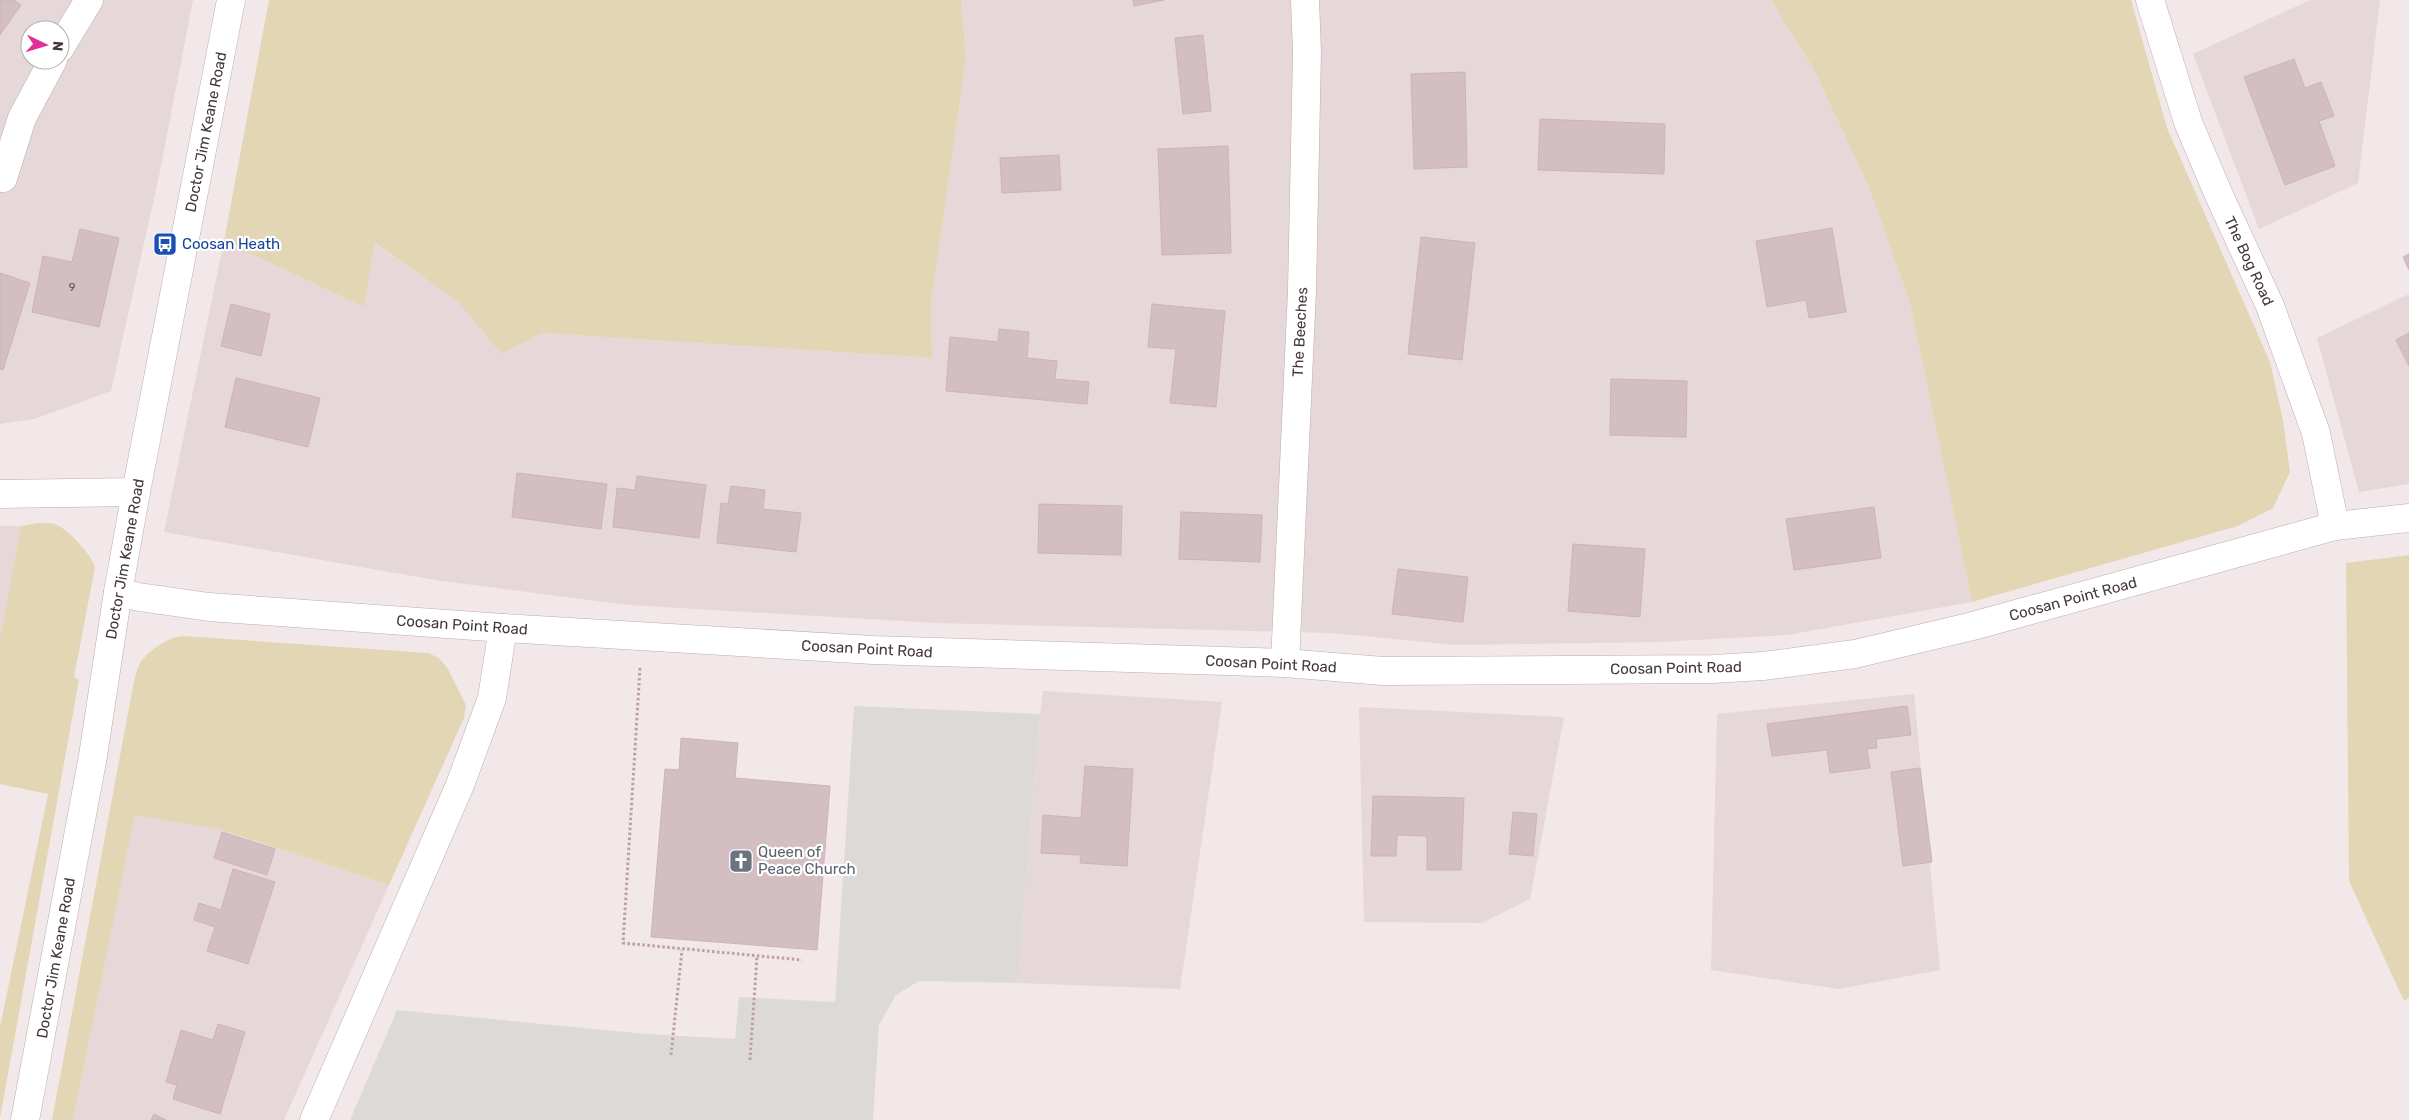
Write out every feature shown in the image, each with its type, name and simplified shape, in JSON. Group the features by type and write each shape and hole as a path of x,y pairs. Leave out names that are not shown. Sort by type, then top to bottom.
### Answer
{"street":[{"path":"70,32 90,0"},
{"name":"Doctor Jim Keane Road","path":"26,1120 94,756 118,592 136,492 231,0"},
{"name":"The Beeches","path":"1284,663 1302,290 1307,52 1305,0"},
{"name":"The Bog Road","path":"2150,0 2188,122 2270,306 2316,433 2335,526"},
{"path":"3,178 22,118 48,70"},
{"path":"0,494 136,492"},
{"name":"Coosan Point Road","path":"118,592 139,597 209,607 503,628 873,650 1284,663 1383,671 1714,669 1818,660 1855,654 1973,626 2335,526 2409,518"},
{"path":"314,1120 460,785 492,698 503,628"}],"path":[{"path":"642,637 623,944 802,960"},
{"path":"671,1055 682,950"},
{"path":"750,1060 757,956"}],"shaded area":[{"name":"Coosan Heath","path":"0,0 193,0 159,176 111,391 34,419 0,424"},
{"path":"269,0 961,0 966,59 931,303 932,358 542,333 501,354 459,303 374,242 364,307 224,241"},
{"path":"961,0 1771,0 1814,70 1868,185 1910,303 1972,602 1787,635 1658,642 1456,645 1331,633 936,623 628,605 435,580 164,532 224,241 364,307 373,242 459,303 501,354 542,333 932,358 931,303 966,59"},
{"path":"1771,0 2131,0 2167,128 2270,362 2283,420 2290,472 2273,508 2238,526 1972,602 1910,303 1868,185 1814,70"},
{"path":"2310,0 2380,0 2358,183 2259,229 2193,54"},
{"path":"2409,294 2409,484 2359,492 2317,338"},
{"path":"39,523 55,524 66,531 84,549 95,567 74,677 79,680 0,1118 0,1027 48,794 0,784 0,637 21,526"},
{"path":"0,526 21,526 0,637"},
{"path":"2409,555 2409,998 2404,1001 2349,881 2346,563"},
{"path":"183,636 428,653 439,658 448,669 466,705 464,718 389,885 219,829 135,815 73,1120 52,1120 134,681 140,663 148,653 171,639"},
{"path":"1043,691 1222,702 1180,989 1018,983"},
{"path":"1914,694 1940,970 1839,989 1711,970 1717,714"},
{"path":"854,706 1040,714 1018,983 919,981 896,995 879,1025 873,1120 350,1120 397,1010 647,1034 735,1039 739,997 835,1002"},
{"path":"1359,707 1564,717 1530,899 1482,923 1364,922"},
{"path":"135,814 219,829 389,885 284,1120 73,1120"}],"building":[{"path":"0,0 14,0 21,5 0,35"},
{"path":"1133,0 1164,0 1134,6"},
{"path":"1203,35 1211,111 1183,114 1175,38"},
{"path":"2294,59 2305,88 2321,82 2334,116 2319,121 2335,166 2285,185 2244,77"},
{"path":"1465,72 1467,167 1414,169 1411,74"},
{"path":"1540,119 1665,124 1664,174 1538,170"},
{"path":"1228,146 1231,253 1162,255 1158,149"},
{"path":"1059,155 1061,190 1002,193 1000,158"},
{"path":"1832,228 1846,312 1809,318 1806,300 1767,307 1756,241"},
{"path":"80,229 119,238 99,327 32,312 43,256 72,262"},
{"path":"1421,237 1475,243 1462,360 1408,354"},
{"path":"2409,254 2409,270 2403,257"},
{"path":"0,273 30,283 3,370 0,369"},
{"path":"231,304 270,314 261,356 221,346"},
{"path":"1152,304 1225,311 1216,407 1170,403 1176,349 1148,347"},
{"path":"999,329 1029,332 1027,358 1057,361 1055,379 1089,382 1087,404 946,391 950,337 998,342"},
{"path":"2409,333 2409,366 2396,340"},
{"path":"236,378 320,398 308,447 225,427"},
{"path":"1611,379 1687,381 1686,437 1610,435"},
{"path":"517,473 607,484 601,529 512,517"},
{"path":"637,476 706,485 699,538 613,527 617,488 635,490"},
{"path":"731,486 765,490 763,509 801,513 796,552 717,543 721,503 728,504"},
{"path":"1039,504 1122,506 1121,555 1038,553"},
{"path":"1874,507 1881,558 1794,570 1786,519"},
{"path":"1181,512 1262,515 1260,562 1179,559"},
{"path":"1573,544 1645,549 1640,617 1568,611"},
{"path":"1398,569 1468,577 1463,622 1392,614"},
{"path":"1907,706 1911,735 1876,739 1877,748 1867,749 1870,768 1830,773 1827,750 1772,756 1767,724"},
{"name":"Queen of Peace Church","path":"681,738 738,743 735,778 830,786 817,950 651,937 665,769 679,770"},
{"path":"1085,766 1133,769 1127,866 1080,863 1081,855 1041,853 1043,815 1081,818"},
{"path":"1920,768 1932,862 1903,866 1891,772"},
{"path":"1373,796 1464,798 1461,870 1427,870 1427,836 1397,835 1396,856 1371,856"},
{"path":"1513,812 1537,814 1533,856 1509,854"},
{"path":"222,832 275,849 267,875 214,858"},
{"path":"233,869 275,882 248,964 207,951 215,927 194,920 199,903 221,910"},
{"path":"218,1024 245,1032 220,1114 173,1099 177,1085 166,1082 181,1030 213,1040"},
{"path":"154,1114 166,1120 151,1120"}],"place":[{"name":"Coosan Heath","path":"165,244"},
{"name":"Queen of Peace Church","path":"741,861"}]}
